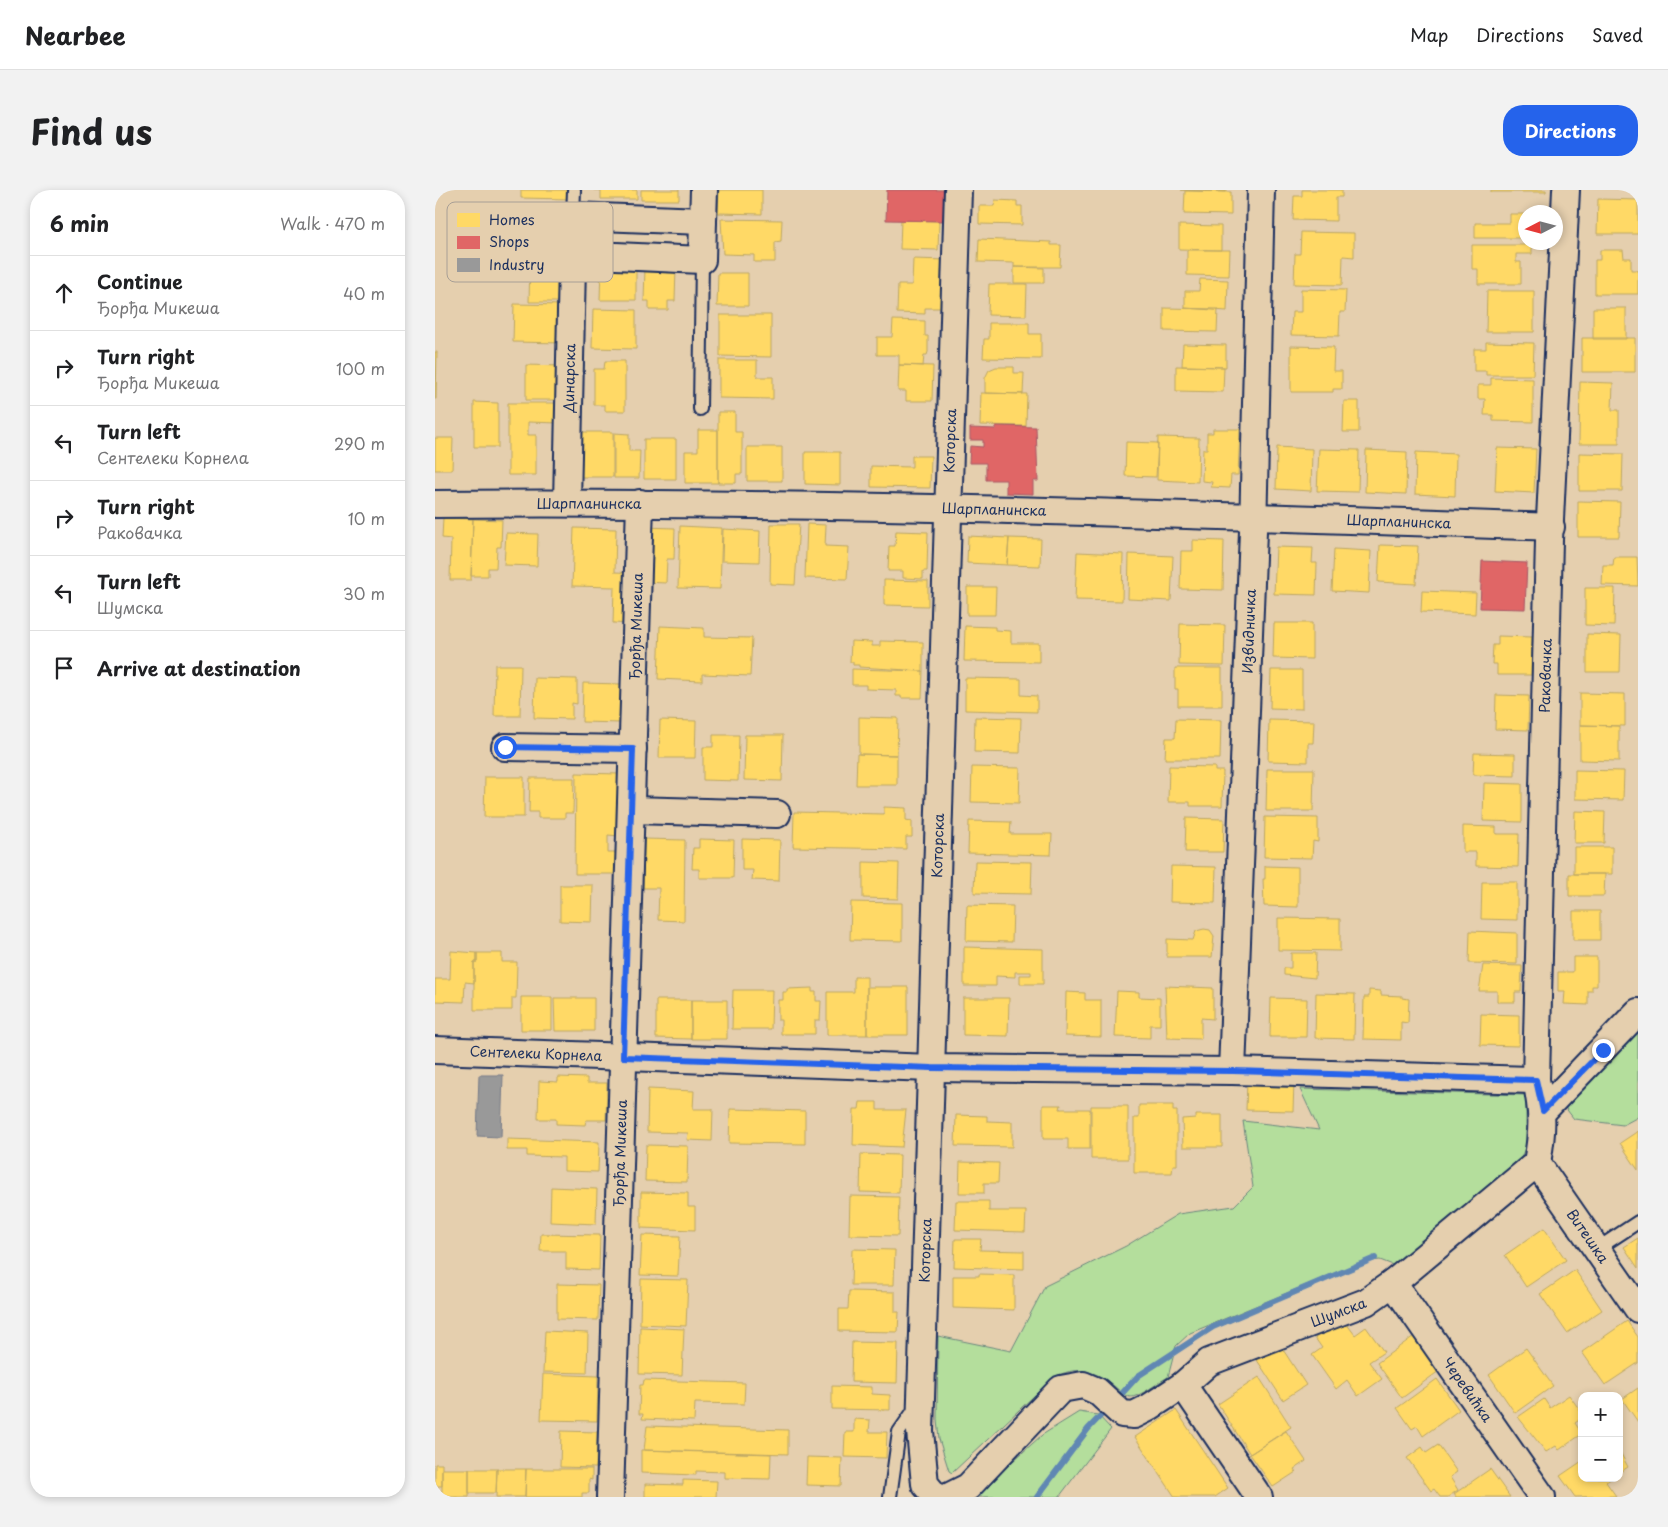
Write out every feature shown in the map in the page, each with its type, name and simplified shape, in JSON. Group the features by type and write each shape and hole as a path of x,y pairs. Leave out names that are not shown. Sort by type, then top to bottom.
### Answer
{"street":[{"path":"613,256 702,260 704,190"},
{"name":"Которска","path":"936,1497 925,1484 920,1431 959,190"},
{"name":"Извидничка","path":"1233,1071 1254,516 1261,190"},
{"name":"Раковачка","path":"1537,1162 1542,1139 1543,1111 1536,1080 1549,540 1566,190"},
{"path":"613,218 703,221"},
{"name":"Динарска","path":"567,503 572,282"},
{"name":"Шарпланинска","path":"435,504 640,503 1254,516 1551,527"},
{"name":"Ђорђа Микеша","path":"610,1497 640,503"},
{"path":"505,747 633,749"},
{"path":"631,810 777,814"},
{"path":"1543,1111 1638,1012"},
{"name":"Сентелеки Корнела","path":"435,1050 932,1068 1233,1071 1536,1080"},
{"name":"Витешка","path":"1537,1162 1638,1309"},
{"name":"Шумска","path":"948,1497 968,1487 1061,1390 1083,1385 1097,1391 1122,1414 1133,1415 1148,1408 1183,1385 1209,1362 1366,1302 1393,1283 1537,1162"},
{"name":"Черевићка","path":"1393,1283 1542,1497"},
{"path":"1183,1385 1259,1497"}],"lane":[{"path":"701,409 702,260"},
{"path":"1597,1249 1638,1222"},
{"path":"890,1497 899,1432 921,1402"}],"green space":[{"path":"1638,1012 1638,1117 1623,1125 1574,1119 1557,1097"},
{"path":"1300,1089 1526,1095 1526,1144 1522,1156 1508,1169 1393,1265 1380,1260 1362,1262 1190,1333 1176,1346 1168,1377 1134,1397 1126,1395 1100,1376 1092,1373 1077,1371 1061,1374 1053,1378 952,1473 949,1471 939,1439 937,1419 938,1336 1011,1351 1045,1286 1126,1246 1178,1214 1234,1206 1253,1187 1243,1121 1319,1130"},
{"path":"1079,1412 1098,1415 1111,1429 1059,1497 970,1497 974,1496 1042,1435"}],"building: Homes":[{"path":"521,190 568,190 568,199 521,198"},
{"path":"601,190 637,190 637,199 601,199"},
{"path":"641,190 679,190 679,200 641,200"},
{"path":"719,190 762,190 762,214 718,213"},
{"path":"1181,190 1226,190 1226,192"},
{"path":"1302,190 1342,190 1342,197 1336,197 1336,221 1293,220 1294,196 1302,196"},
{"path":"1491,190 1546,190 1546,192 1491,192"},
{"path":"1185,191 1231,192 1231,215 1184,214"},
{"path":"1598,199 1638,200 1638,234 1597,234"},
{"path":"995,200 1017,201 1017,206 1022,206 1022,225 979,224 979,206 994,206"},
{"path":"1510,214 1518,214 1518,238 1475,238 1475,223 1510,223"},
{"path":"721,219 782,220 781,241 775,242 775,262 754,262 754,255 723,254"},
{"path":"901,220 939,221 938,250 900,249"},
{"path":"1179,225 1221,226 1221,250 1179,249"},
{"path":"1301,232 1354,233 1354,257 1343,256 1342,285 1294,284 1295,254 1300,254"},
{"path":"979,239 1051,242 1051,245 1061,245 1060,267 1014,267 1014,263 978,262"},
{"path":"1472,245 1518,245 1518,250 1532,250 1532,254 1516,254 1516,262 1521,262 1521,284 1478,284 1478,269 1472,269"},
{"path":"1187,250 1230,250 1229,276 1187,275"},
{"path":"1600,250 1623,250 1624,258 1631,258 1631,270 1638,270 1638,294 1595,294 1595,260 1600,260"},
{"path":"913,259 946,260 945,308 925,308 925,314 897,313 898,285 912,285"},
{"path":"613,267 636,268 636,300 600,300 601,282 613,282"},
{"path":"1014,267 1044,268 1044,283 1014,283"},
{"path":"645,268 676,268 675,301 668,301 668,310 649,310 649,301 644,301"},
{"path":"718,273 748,273 748,306 717,306"},
{"path":"1200,279 1228,280 1227,311 1185,308 1185,291 1199,291"},
{"path":"530,282 565,282 565,302 529,302"},
{"path":"989,284 1027,284 1026,316 988,315"},
{"path":"1301,289 1346,290 1345,312 1340,312 1339,336 1291,335 1292,312 1301,312"},
{"path":"1487,291 1534,291 1534,332 1486,332"},
{"path":"514,304 562,305 562,343 513,342"},
{"path":"1164,308 1218,309 1217,332 1164,331"},
{"path":"1593,308 1626,308 1626,339 1593,339"},
{"path":"593,309 636,310 636,349 592,348"},
{"path":"720,315 771,315 771,357 720,356"},
{"path":"893,320 925,321 925,336 928,336 928,352 927,355 924,355 923,366 899,365 899,355 877,355 877,337 892,337"},
{"path":"989,323 1029,323 1029,334 1041,334 1041,359 983,358 984,339 989,339"},
{"path":"1582,338 1635,338 1635,372 1582,372"},
{"path":"1486,342 1534,343 1533,375 1486,375 1486,371 1474,371 1474,349 1486,349"},
{"path":"1183,344 1226,345 1226,367 1182,366"},
{"path":"1291,346 1334,347 1333,371 1342,371 1342,389 1333,389 1333,392 1291,392"},
{"path":"435,352 437,352 436,399 435,399"},
{"path":"719,360 757,360 757,377 773,377 773,399 719,398"},
{"path":"605,361 625,361 625,411 605,411 605,405 594,405 594,369 604,369"},
{"path":"526,365 561,366 561,400 526,400"},
{"path":"899,365 933,366 932,401 906,401 906,391 898,391"},
{"path":"1176,366 1224,367 1223,392 1176,391"},
{"path":"996,367 1014,367 1014,373 1024,373 1023,394 985,393 985,378 989,370"},
{"path":"1491,378 1533,379 1533,422 1493,421 1493,415 1484,415 1485,399 1478,399 1478,385 1491,385"},
{"path":"1580,382 1613,383 1612,410 1619,410 1619,444 1579,444"},
{"path":"981,393 1027,394 1026,426 980,425"},
{"path":"1344,401 1359,401 1359,432 1343,432"},
{"path":"474,402 498,403 498,447 474,447"},
{"path":"508,403 559,403 559,423 528,422 528,435 536,435 536,475 508,475"},
{"path":"718,412 735,412 735,432 742,432 742,474 736,474 736,483 718,483"},
{"path":"1213,429 1240,429 1238,475 1231,475 1230,488 1211,487 1212,482 1202,481 1203,449 1207,449 1207,433 1213,433"},
{"path":"698,430 718,430 718,483 685,483 685,451 698,451"},
{"path":"576,432 613,432 613,477 576,477"},
{"path":"614,433 629,434 629,451 640,451 639,478 614,478"},
{"path":"1158,437 1199,438 1198,482 1157,480"},
{"path":"435,438 453,438 452,470 435,470"},
{"path":"644,439 676,439 676,479 644,479"},
{"path":"1126,442 1158,443 1156,477 1125,476"},
{"path":"747,447 782,447 782,481 747,481"},
{"path":"1277,447 1312,449 1311,491 1276,489"},
{"path":"1497,448 1536,449 1534,493 1495,491"},
{"path":"1319,449 1359,450 1358,492 1317,491"},
{"path":"1366,450 1407,452 1406,494 1365,492"},
{"path":"805,452 840,452 840,485 805,484"},
{"path":"1416,452 1456,454 1455,496 1415,494"},
{"path":"1579,453 1623,454 1622,491 1579,491"},
{"path":"912,456 931,456 930,488 871,487 871,466 912,467"},
{"path":"1578,501 1620,502 1619,537 1578,537"},
{"path":"443,518 473,519 471,580 450,580 451,539 442,538"},
{"path":"473,519 502,520 501,547 497,547 496,568 488,568 488,576 471,576"},
{"path":"771,524 799,524 795,585 770,584"},
{"path":"807,524 826,525 825,546 849,547 847,579 805,578"},
{"path":"680,526 722,528 720,589 678,588"},
{"path":"644,527 675,528 674,559 667,559 666,583 644,582"},
{"path":"574,528 616,529 615,572 636,573 634,624 613,623 614,587 572,586"},
{"path":"723,529 760,531 759,562 722,561"},
{"path":"896,531 928,532 927,571 923,571 923,579 903,578 903,571 888,571 889,546 895,546"},
{"path":"506,533 538,534 537,566 504,565"},
{"path":"968,536 1009,538 1007,565 967,563"},
{"path":"1009,538 1041,539 1040,566 1007,565"},
{"path":"1193,540 1224,541 1223,590 1180,589 1181,551 1193,551"},
{"path":"1380,545 1418,546 1416,584 1378,582"},
{"path":"1276,547 1313,548 1312,563 1317,563 1316,595 1274,594"},
{"path":"1334,549 1371,551 1369,593 1332,591"},
{"path":"1077,552 1123,554 1122,601 1075,600"},
{"path":"1129,554 1173,556 1171,601 1128,599"},
{"path":"1614,557 1637,557 1638,586 1602,585 1603,565 1613,565"},
{"path":"884,580 928,581 928,606 884,605"},
{"path":"967,587 996,587 995,615 967,615"},
{"path":"1585,588 1615,588 1614,626 1585,625"},
{"path":"1422,591 1476,593 1475,614 1421,612"},
{"path":"1274,623 1312,623 1312,659 1273,658"},
{"path":"1180,624 1225,625 1224,666 1179,665"},
{"path":"660,626 704,628 704,637 752,638 750,676 702,674 702,681 658,679"},
{"path":"965,626 995,627 995,630 1011,631 1011,643 1039,643 1039,662 964,661"},
{"path":"1587,634 1621,635 1620,672 1587,672"},
{"path":"1498,636 1532,637 1531,675 1497,675 1497,664 1492,664 1493,645 1498,645"},
{"path":"851,641 872,642 872,646 880,646 880,641 923,642 923,671 853,665 853,662 850,662"},
{"path":"495,665 521,665 520,716 494,716"},
{"path":"1175,668 1222,668 1222,706 1178,706 1178,689 1175,689"},
{"path":"852,669 923,671 922,698 901,698 901,696 896,696 896,690 866,689 866,685 852,685"},
{"path":"1271,670 1302,670 1302,709 1270,708"},
{"path":"535,678 577,679 577,704 572,703 572,719 534,718"},
{"path":"965,678 1021,679 1021,695 1037,696 1037,712 965,710"},
{"path":"583,683 621,684 621,723 582,722"},
{"path":"1580,693 1625,694 1625,726 1580,725"},
{"path":"1496,695 1529,696 1528,730 1495,729"},
{"path":"859,717 898,718 897,755 859,754"},
{"path":"975,717 1021,718 1020,753 974,752"},
{"path":"1176,719 1221,720 1220,759 1165,759 1166,738 1175,738"},
{"path":"660,720 696,721 695,758 659,758"},
{"path":"1269,720 1314,721 1313,743 1308,743 1308,762 1268,761"},
{"path":"1580,725 1619,726 1619,761 1580,760"},
{"path":"713,735 739,735 738,781 703,780 703,747 713,747"},
{"path":"745,735 783,735 782,781 744,780"},
{"path":"1474,753 1515,754 1515,776 1473,775"},
{"path":"857,754 897,755 897,785 856,785"},
{"path":"1169,766 1215,767 1215,771 1223,771 1222,806 1190,806 1190,802 1168,802"},
{"path":"972,767 1020,768 1019,803 971,802"},
{"path":"1267,769 1314,769 1313,811 1266,811"},
{"path":"1575,770 1624,771 1623,800 1575,799"},
{"path":"576,773 620,774 619,836 608,835 608,853 621,853 620,874 575,874"},
{"path":"485,777 524,777 524,817 484,817"},
{"path":"530,778 574,778 573,813 565,813 565,818 538,818 538,812 529,812"},
{"path":"1484,783 1522,784 1522,822 1483,821"},
{"path":"884,807 906,808 906,820 912,821 912,837 906,837 906,849 793,847 794,812 884,814"},
{"path":"1575,811 1605,812 1604,843 1574,843"},
{"path":"1265,817 1318,818 1318,842 1313,841 1312,858 1264,857"},
{"path":"1186,818 1224,819 1223,852 1185,852"},
{"path":"969,821 1011,822 1010,834 1052,834 1051,855 968,853"},
{"path":"1463,826 1496,827 1496,834 1519,834 1518,867 1476,866 1476,852 1463,852"},
{"path":"644,839 685,840 684,921 658,920 659,888 643,888"},
{"path":"699,839 734,840 733,878 699,878 699,869 692,869 693,848 699,848"},
{"path":"742,839 780,840 779,881 752,880 753,870 742,870"},
{"path":"1574,847 1612,847 1612,874 1574,874"},
{"path":"975,861 1032,862 1031,894 974,893"},
{"path":"863,862 899,863 898,899 863,898"},
{"path":"1171,866 1216,867 1215,903 1170,902"},
{"path":"1265,866 1298,867 1298,907 1264,906 1263,879 1265,879"},
{"path":"1569,874 1605,874 1604,896 1569,896"},
{"path":"1482,882 1517,882 1517,920 1481,919"},
{"path":"560,885 593,885 592,922 560,921"},
{"path":"851,902 902,903 902,941 850,940"},
{"path":"967,905 1013,906 1012,942 966,941"},
{"path":"1573,911 1600,911 1600,940 1573,940"},
{"path":"1278,918 1340,919 1340,951 1278,950"},
{"path":"1210,930 1214,936 1212,957 1167,957 1167,939 1193,940 1196,931"},
{"path":"1470,931 1517,933 1517,964 1469,963"},
{"path":"964,947 1043,949 1043,984 1020,984 1020,975 1031,975 1031,972 1015,972 1015,977 996,976 996,986 964,986"},
{"path":"451,951 477,953 477,962 474,962 474,983 465,982 464,1002 435,1001 435,979 450,979"},
{"path":"477,953 502,953 502,962 517,962 516,998 512,998 512,1010 474,1010 474,962 477,962"},
{"path":"1291,953 1316,953 1315,978 1284,975 1284,968 1291,968"},
{"path":"1573,957 1597,957 1597,986 1592,986 1592,991 1588,991 1588,1005 1564,1004 1565,991 1558,991 1558,972 1573,972"},
{"path":"1483,965 1522,966 1521,992 1515,992 1515,1002 1497,1002 1497,991 1479,991"},
{"path":"854,977 867,977 867,1035 827,1035 827,992 854,992"},
{"path":"1165,986 1213,988 1213,1019 1201,1018 1201,1039 1167,1038"},
{"path":"867,987 908,987 908,1035 867,1035"},
{"path":"812,988 812,992 816,992 816,1001 821,1001 820,1020 815,1020 815,1034 781,1034 781,1020 778,1020 778,1000 783,1000 783,992 787,992 787,989"},
{"path":"733,990 772,990 771,1029 732,1029"},
{"path":"1369,990 1381,991 1381,995 1402,996 1402,998 1409,999 1408,1023 1401,1022 1401,1040 1363,1039 1364,997 1369,997"},
{"path":"1117,991 1139,992 1139,997 1160,998 1160,1025 1150,1025 1150,1038 1115,1037"},
{"path":"1066,992 1085,993 1085,1000 1101,1000 1101,1037 1065,1036"},
{"path":"1316,993 1355,994 1354,1039 1315,1038"},
{"path":"521,997 552,997 552,1030 521,1030"},
{"path":"554,998 594,998 594,1031 555,1031"},
{"path":"963,998 1009,998 1008,1036 963,1035"},
{"path":"1271,998 1307,999 1306,1037 1270,1037"},
{"path":"656,1000 691,1000 691,1039 656,1038"},
{"path":"691,1000 727,1000 727,1039 691,1039"},
{"path":"1481,1014 1519,1015 1519,1046 1480,1045"},
{"path":"558,1077 587,1078 587,1083 607,1083 606,1120 586,1120 585,1125 556,1124 556,1119 538,1119 539,1081 558,1082"},
{"path":"1247,1081 1294,1082 1293,1111 1246,1110"},
{"path":"648,1089 694,1091 693,1109 713,1109 712,1141 687,1140 688,1133 647,1132"},
{"path":"860,1102 877,1102 877,1110 906,1110 902,1147 853,1145 854,1109 859,1109"},
{"path":"1043,1105 1061,1105 1060,1109 1090,1109 1090,1149 1068,1149 1068,1139 1043,1139"},
{"path":"1139,1105 1173,1105 1173,1111 1177,1111 1177,1165 1173,1165 1172,1173 1134,1173 1134,1118 1139,1118"},
{"path":"1091,1106 1128,1106 1128,1159 1091,1159"},
{"path":"730,1109 805,1111 805,1144 729,1143"},
{"path":"956,1115 987,1116 987,1121 1012,1122 1012,1147 955,1146"},
{"path":"1196,1115 1222,1115 1222,1147 1183,1147 1182,1119 1196,1118"},
{"path":"1638,1131 1638,1170 1620,1143"},
{"path":"507,1139 599,1142 598,1172 564,1171 564,1157 527,1156 527,1150 507,1150"},
{"path":"646,1145 688,1146 687,1182 645,1181"},
{"path":"861,1154 900,1155 899,1193 860,1192"},
{"path":"960,1162 999,1163 998,1183 984,1183 984,1193 959,1193"},
{"path":"551,1187 597,1189 596,1224 550,1222"},
{"path":"641,1192 688,1193 688,1207 695,1207 695,1230 641,1228"},
{"path":"850,1196 899,1197 898,1236 849,1235"},
{"path":"956,1201 989,1201 989,1211 1026,1211 1025,1232 955,1230"},
{"path":"1544,1228 1566,1260 1526,1287 1505,1255"},
{"path":"541,1234 600,1235 599,1270 566,1269 566,1251 540,1251"},
{"path":"642,1235 680,1236 678,1276 640,1275"},
{"path":"1638,1238 1638,1268 1624,1247"},
{"path":"955,1239 981,1239 980,1250 1024,1251 1024,1269 954,1267"},
{"path":"852,1249 895,1250 894,1285 851,1285"},
{"path":"1575,1270 1602,1310 1567,1333 1540,1294"},
{"path":"979,1274 1014,1275 1014,1310 953,1308 953,1276 979,1276"},
{"path":"641,1279 688,1280 686,1326 640,1324"},
{"path":"557,1284 599,1285 598,1320 557,1319"},
{"path":"849,1291 895,1292 895,1312 899,1312 898,1332 839,1331 839,1309 848,1309"},
{"path":"1343,1319 1355,1335 1366,1327 1384,1352 1369,1362 1382,1379 1358,1396 1347,1380 1336,1389 1312,1355 1322,1348 1315,1338"},
{"path":"1627,1321 1638,1337 1638,1363 1605,1385 1582,1352"},
{"path":"640,1327 684,1329 682,1375 639,1374"},
{"path":"545,1331 588,1333 587,1373 543,1372"},
{"path":"1414,1336 1439,1371 1402,1398 1377,1363"},
{"path":"852,1342 898,1343 897,1383 851,1382"},
{"path":"1278,1342 1306,1385 1283,1400 1255,1357"},
{"path":"1526,1348 1553,1386 1515,1413 1489,1375"},
{"path":"543,1374 598,1376 597,1421 541,1420"},
{"path":"1259,1377 1291,1427 1250,1454 1218,1404"},
{"path":"1437,1379 1459,1410 1423,1436 1417,1426 1412,1429 1397,1408"},
{"path":"644,1380 745,1383 744,1404 695,1403 694,1421 642,1419 643,1414 639,1414 640,1385 643,1385"},
{"path":"832,1386 872,1387 872,1394 890,1395 890,1410 832,1409"},
{"path":"1638,1388 1638,1422 1623,1400 1623,1398"},
{"path":"1569,1395 1578,1407 1578,1421 1575,1423 1578,1428 1578,1437 1559,1450 1556,1446 1546,1452 1518,1417 1544,1399 1550,1408"},
{"path":"1176,1410 1228,1488 1215,1497 1175,1497 1135,1437"},
{"path":"854,1419 870,1420 869,1432 887,1432 886,1458 844,1457 845,1432 854,1432"},
{"path":"647,1426 788,1430 788,1454 644,1450"},
{"path":"561,1431 597,1432 596,1468 560,1467"},
{"path":"1286,1431 1306,1461 1294,1469 1296,1472 1273,1487 1250,1454"},
{"path":"1438,1445 1457,1472 1450,1477 1458,1490 1448,1497 1440,1497 1434,1489 1431,1491 1407,1458 1422,1447 1426,1453"},
{"path":"641,1450 771,1454 770,1479 725,1478 725,1472 696,1471 696,1475 641,1473"},
{"path":"807,1457 842,1458 841,1486 806,1485"},
{"path":"1623,1458 1628,1467 1623,1470"},
{"path":"435,1464 442,1464 442,1486 435,1486"},
{"path":"1578,1464 1578,1482 1606,1482 1616,1496 1575,1497 1560,1476"},
{"path":"442,1469 469,1469 469,1497 442,1497"},
{"path":"469,1469 497,1469 496,1493 469,1493"},
{"path":"497,1469 526,1469 525,1497 496,1497"},
{"path":"526,1469 592,1469 592,1480 589,1479 589,1493 582,1493 582,1497 525,1497"},
{"path":"1490,1469 1510,1497 1456,1497 1454,1494"},
{"path":"683,1480 717,1481 716,1497 645,1497 645,1484 683,1485"}],"building: Shops":[{"path":"887,190 944,190 944,221 886,220"},
{"path":"996,426 1036,427 1038,481 1033,481 1033,494 1006,493 1006,480 986,480 986,463 969,463 970,446 983,447 983,440 970,440 970,428 996,429"},
{"path":"1482,561 1527,563 1525,609 1480,608"}],"building: Industry":[{"path":"479,1075 503,1075 501,1137 477,1136"}],"waterway":[{"path":"1115,1401 1138,1376 1213,1327 1375,1258"},
{"path":"1037,1497 1088,1429 1108,1408"}],"route":[{"path":"505,747 633,749 623,1057 932,1068 1233,1071 1536,1080 1543,1111 1603,1050"}]}
